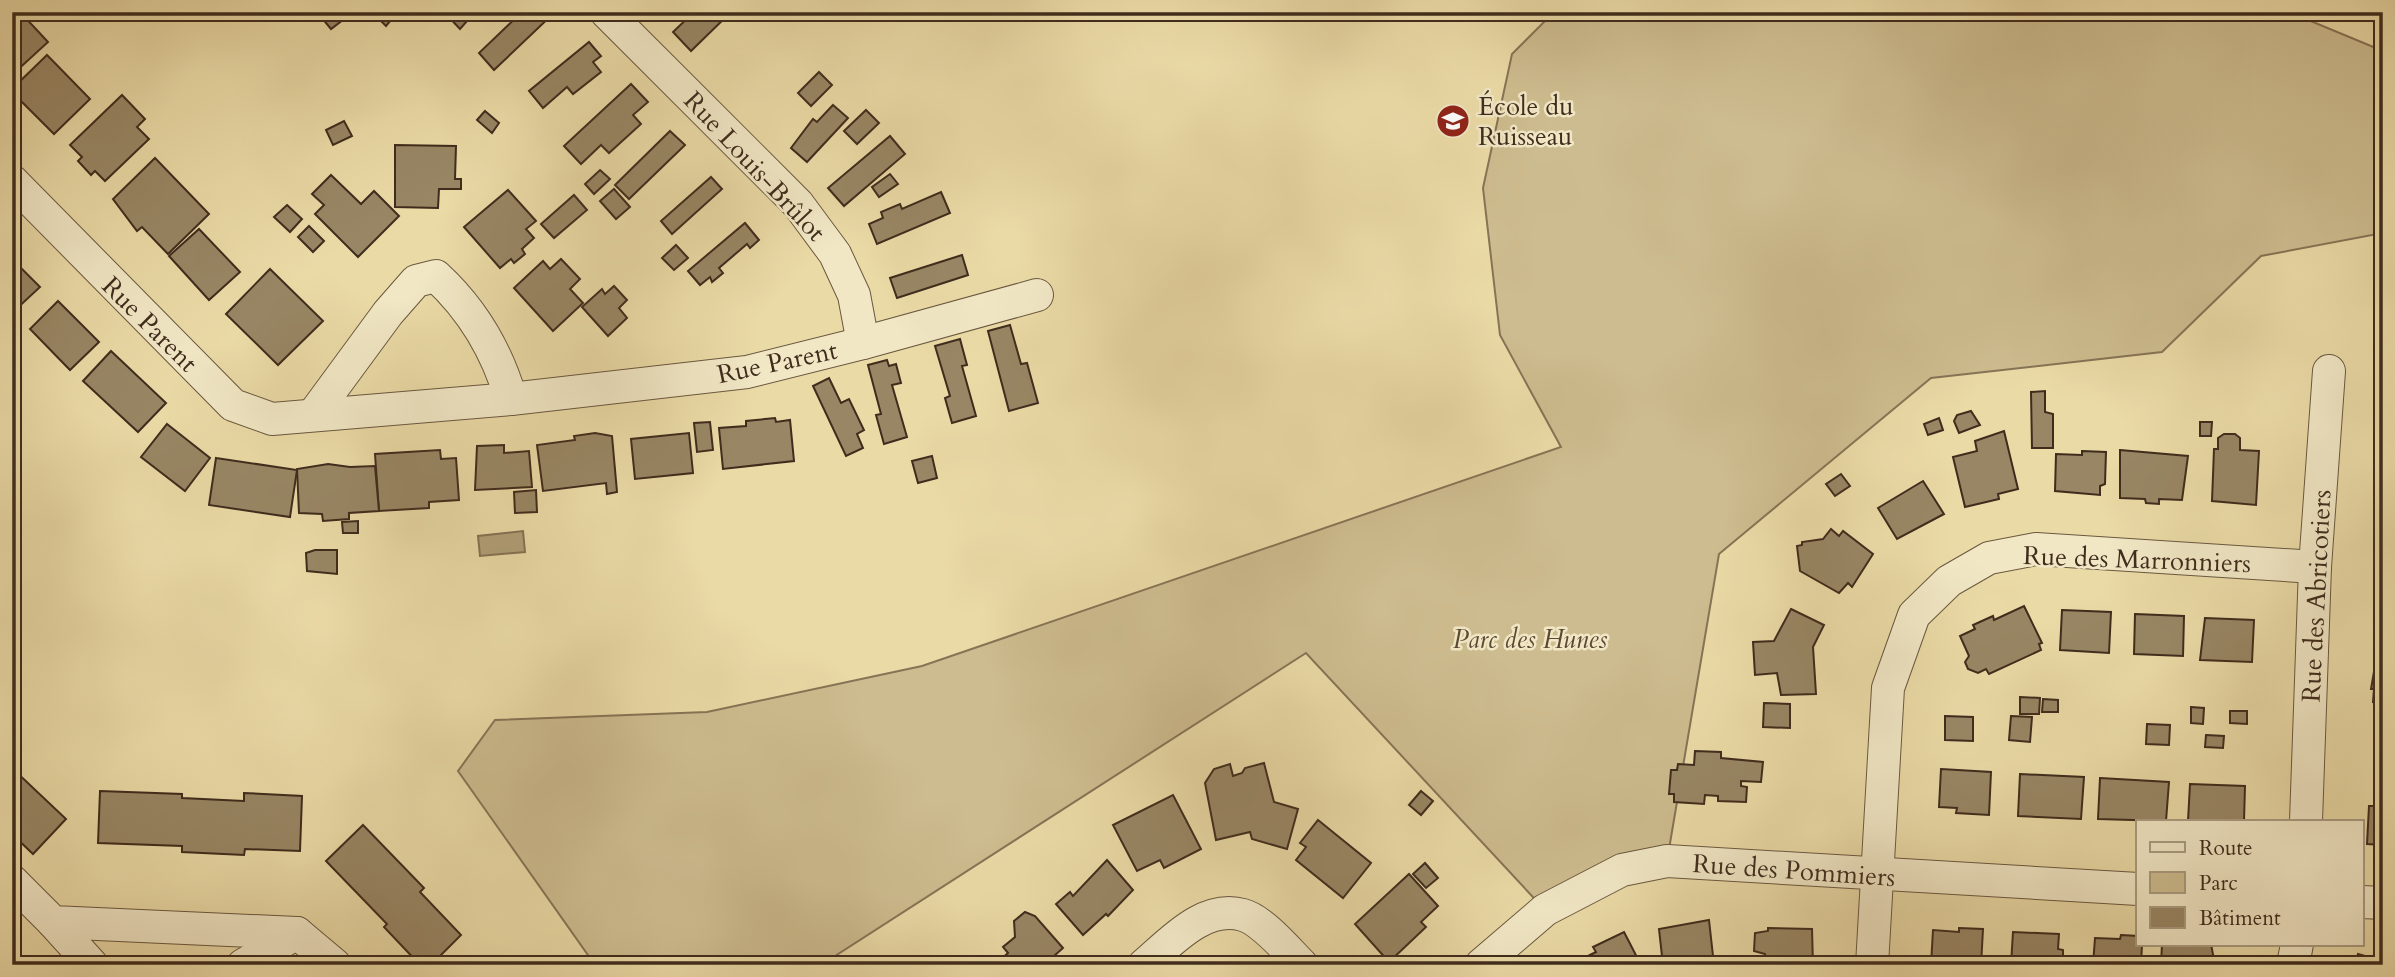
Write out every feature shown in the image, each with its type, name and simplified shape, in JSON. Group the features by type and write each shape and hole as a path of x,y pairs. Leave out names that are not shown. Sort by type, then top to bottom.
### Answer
{"street":[{"name":"Rue Louis-Brûlot","path":"606,12 798,204 835,254 853,295 863,344"},
{"name":"Rue Parent","path":"12,181 233,405 272,419 511,399 747,372 863,344 1037,295"},
{"path":"313,415 416,281 436,276 458,296 490,343 511,399"},
{"name":"Rue des Abricotiers","path":"2306,820 2315,567 2329,371"},
{"name":"Rue des Marronniers","path":"1872,965 1888,688 1914,615 1949,581 1989,558 2036,549 2315,567"},
{"name":"Rue des Pommiers","path":"1481,965 1545,910 1622,870 1667,862 2136,889"},
{"path":"12,881 92,965"},
{"path":"2364,902 2383,903"},
{"path":"1144,965 1191,924 1217,915 1244,915 1272,935 1302,965"},
{"path":"53,922 297,933 335,965"},
{"path":"243,965 297,933"},
{"path":"2293,965 2297,946"}],"green space":[{"name":"Parc des Hunes","path":"1554,12 2289,12 2383,51 2383,233 2261,256 2162,352 1931,378 1719,554 1667,861 1545,910 1306,653 821,965 595,965 458,771 495,720 707,712 922,666 1561,447 1500,335 1483,188 1512,54"}],"shaded area":[{"path":"523,531 525,552 480,556 478,536"}],"building":[{"path":"20,12 48,42 12,75 12,15"},
{"path":"317,12 345,12 348,16 331,29"},
{"path":"372,12 394,12 396,14 386,26"},
{"path":"410,12 436,12 429,19 424,14 418,20"},
{"path":"444,12 475,12 460,29"},
{"path":"522,12 555,12 494,70 479,53"},
{"path":"694,12 731,12 691,51 673,32"},
{"path":"589,42 601,56 593,62 601,72 573,94 567,87 543,108 529,91"},
{"path":"47,55 90,99 54,134 12,92"},
{"path":"819,72 832,85 811,106 798,93"},
{"path":"631,84 648,102 633,115 641,124 609,153 601,145 581,164 564,146"},
{"path":"122,95 145,119 137,127 149,139 105,181 95,171 91,175 78,161 82,157 70,145"},
{"path":"833,105 848,118 807,162 791,148 813,119 817,122"},
{"path":"866,110 879,123 857,144 844,131"},
{"path":"485,111 499,123 492,133 477,120"},
{"path":"344,121 352,136 333,145 326,130"},
{"path":"670,131 685,145 629,199 615,185"},
{"path":"890,136 905,154 844,206 828,188"},
{"path":"395,145 456,146 455,179 461,179 461,189 439,189 438,208 395,207"},
{"path":"155,158 209,214 168,254 142,227 137,231 113,199"},
{"path":"600,170 610,179 594,194 585,184"},
{"path":"890,174 898,184 879,197 872,187"},
{"path":"331,175 361,204 374,191 399,216 358,257 315,214 324,205 312,194"},
{"path":"711,177 722,189 672,234 661,221"},
{"path":"614,189 630,207 616,219 600,201"},
{"path":"508,190 536,221 526,229 534,238 522,249 525,254 514,263 511,259 500,268 464,227"},
{"path":"941,192 950,213 877,244 869,224 883,218 881,212 900,204 902,209"},
{"path":"574,195 587,210 554,238 541,224"},
{"path":"287,205 302,219 290,232 274,217"},
{"path":"745,223 759,240 750,248 747,244 719,268 723,273 712,282 710,277 700,285 688,271"},
{"path":"309,226 324,241 313,252 298,237"},
{"path":"199,229 240,272 209,300 169,256"},
{"path":"676,245 688,258 674,270 662,258"},
{"path":"962,255 968,275 897,298 890,278"},
{"path":"12,259 40,287 12,313"},
{"path":"561,259 580,279 570,289 583,303 553,331 514,288 543,261 550,269"},
{"path":"270,269 323,321 278,365 226,314"},
{"path":"614,286 627,300 619,308 627,318 608,336 582,307 602,289 605,294"},
{"path":"58,301 99,342 70,370 30,329"},
{"path":"1010,325 1021,364 1027,363 1038,403 1009,411 988,331"},
{"path":"960,339 967,365 962,366 976,416 952,423 945,398 950,396 935,346"},
{"path":"111,351 166,403 138,432 83,381"},
{"path":"887,360 889,366 896,364 901,383 892,385 907,437 884,444 876,415 881,414 868,365"},
{"path":"829,378 841,403 849,399 864,430 857,434 863,448 846,456 813,386"},
{"path":"2045,391 2045,412 2053,414 2053,448 2032,448 2031,392"},
{"path":"1971,411 1980,425 1959,433 1954,421 1957,415"},
{"path":"775,418 776,422 790,420 794,461 723,469 719,428 746,426 746,421"},
{"path":"1939,418 1943,430 1928,435 1924,424"},
{"path":"710,422 713,450 697,452 694,423"},
{"path":"2200,422 2212,422 2211,436 2200,436"},
{"path":"167,424 210,458 185,491 141,457"},
{"path":"2004,431 2018,489 1998,494 1999,499 1965,507 1953,457 1977,451 1975,441"},
{"path":"595,433 612,436 617,492 607,494 606,483 543,491 537,445 575,440 574,436"},
{"path":"689,433 693,473 635,479 631,439"},
{"path":"2224,434 2235,434 2240,438 2240,450 2259,451 2256,505 2212,501 2214,449 2218,449 2218,438"},
{"path":"504,445 504,453 529,451 532,487 475,490 477,446"},
{"path":"440,450 441,459 456,458 459,500 429,502 429,508 379,511 375,454"},
{"path":"2120,450 2188,456 2182,500 2159,499 2159,504 2146,503 2145,499 2120,498"},
{"path":"2082,451 2106,452 2105,484 2100,486 2100,495 2055,491 2056,454 2082,455"},
{"path":"932,456 937,478 918,483 912,461"},
{"path":"216,458 297,470 290,517 209,505"},
{"path":"328,464 375,466 379,511 349,513 349,519 323,521 322,514 299,513 297,469"},
{"path":"1841,474 1850,486 1835,496 1826,484"},
{"path":"1923,481 1944,514 1897,539 1878,508"},
{"path":"536,490 537,512 515,513 514,492"},
{"path":"358,521 358,533 343,533 342,522"},
{"path":"1831,529 1839,536 1843,531 1873,554 1852,587 1848,583 1839,593 1800,571 1797,546 1802,545 1802,542 1823,539"},
{"path":"315,550 337,550 337,574 307,571 306,553"},
{"path":"2024,606 2042,643 2039,644 2041,650 1989,674 1986,669 1978,673 1968,669 1965,662 1969,656 1960,636 1975,629 1973,625 1993,616 1994,620"},
{"path":"1791,609 1824,625 1813,647 1816,694 1781,695 1777,673 1755,675 1753,642 1774,641"},
{"path":"2062,610 2111,612 2109,653 2060,650"},
{"path":"2135,614 2184,616 2183,656 2134,654"},
{"path":"2205,618 2254,620 2252,662 2200,660"},
{"path":"2376,660 2383,660 2383,703 2373,702 2374,689 2371,689"},
{"path":"2020,697 2040,698 2039,714 2020,714"},
{"path":"2043,699 2058,700 2058,712 2042,712"},
{"path":"1764,703 1790,704 1790,728 1763,727"},
{"path":"2191,707 2204,708 2203,724 2191,723"},
{"path":"2230,711 2247,711 2247,724 2230,723"},
{"path":"1945,716 1973,717 1973,741 1945,740"},
{"path":"2011,716 2032,717 2030,742 2009,740"},
{"path":"2147,724 2170,725 2169,745 2146,744"},
{"path":"2206,735 2224,736 2223,748 2205,747"},
{"path":"1695,751 1721,752 1721,758 1763,762 1761,782 1741,781 1741,786 1747,787 1746,802 1718,801 1718,796 1705,795 1704,804 1674,802 1674,794 1669,794 1671,770 1677,770 1678,764 1694,765"},
{"path":"1264,763 1274,802 1298,809 1287,849 1252,839 1250,832 1216,840 1205,783 1214,769 1230,764 1233,776 1242,773 1245,768"},
{"path":"12,768 66,819 33,854 12,834"},
{"path":"1941,769 1991,772 1989,815 1956,813 1957,808 1939,807"},
{"path":"2020,774 2084,777 2081,819 2018,816"},
{"path":"2100,778 2169,782 2166,820 2098,819"},
{"path":"2190,784 2245,786 2244,820 2188,820"},
{"path":"100,791 182,794 182,798 244,801 244,793 302,796 300,851 245,849 244,855 182,852 182,846 98,843"},
{"path":"1421,791 1433,801 1421,815 1409,805"},
{"path":"1173,795 1201,849 1164,868 1160,860 1137,871 1113,825"},
{"path":"2369,806 2383,806 2383,845 2367,844"},
{"path":"1318,820 1371,863 1343,898 1296,860 1306,847 1300,843"},
{"path":"363,825 424,888 420,892 461,935 431,965 420,965 384,927 387,924 326,861"},
{"path":"1107,860 1133,890 1108,916 1106,914 1083,935 1056,904 1070,892 1073,896"},
{"path":"1425,863 1438,878 1426,888 1413,874"},
{"path":"1409,874 1438,906 1421,922 1426,927 1389,962 1355,924"},
{"path":"1025,912 1035,916 1063,948 1044,965 1004,965 1000,960 1008,953 1003,947 1015,937 1014,921"},
{"path":"1709,920 1714,965 1663,965 1659,929"},
{"path":"1768,928 1812,929 1813,965 1764,965 1765,954 1754,951 1755,933 1768,931"},
{"path":"1959,928 1983,929 1981,965 1931,965 1933,930 1959,932"},
{"path":"1624,932 1641,965 1570,965 1596,952 1593,947"},
{"path":"2013,932 2059,934 2058,949 2063,950 2063,962 2057,962 2057,965 2011,965"},
{"path":"2121,935 2136,936 2136,946 2142,946 2141,965 2093,965 2095,938 2120,939"},
{"path":"2162,946 2211,946 2215,965 2161,965"},
{"path":"2358,954 2383,961 2383,965 2355,965"}],"place":[{"name":"École du Ruisseau","path":"1453,121"}]}
